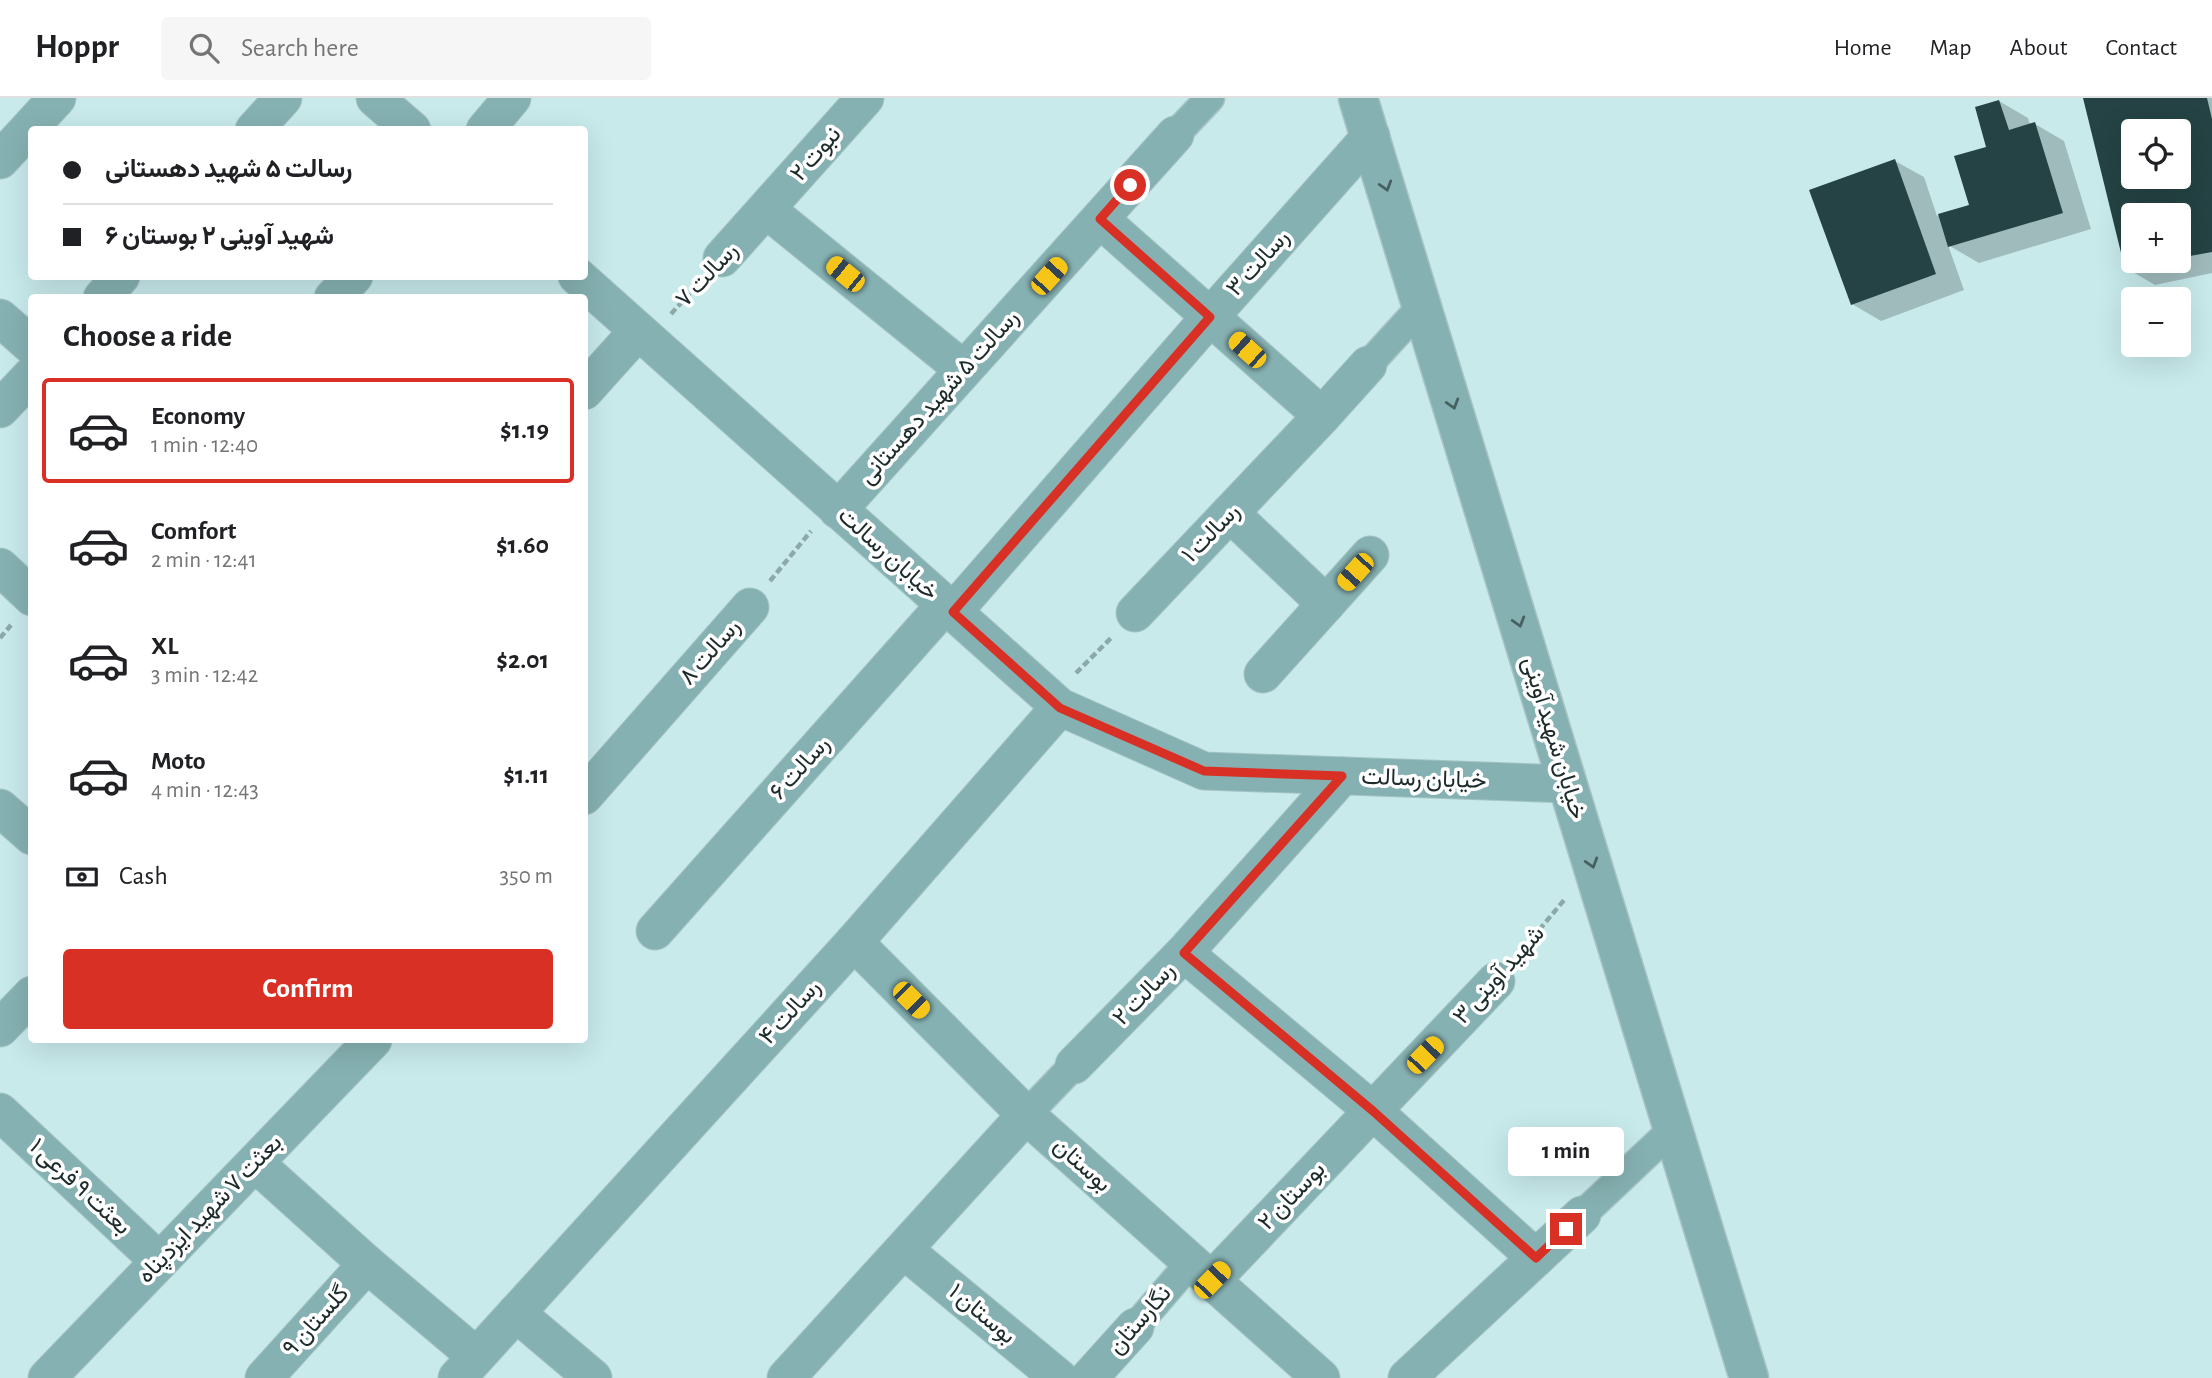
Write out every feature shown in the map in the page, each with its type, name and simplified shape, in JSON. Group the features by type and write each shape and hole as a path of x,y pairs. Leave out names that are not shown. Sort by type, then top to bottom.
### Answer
{"street":[{"path":"32,126 58,98"},
{"path":"258,126 283,98"},
{"path":"375,98 407,126"},
{"path":"488,126 512,98"},
{"name":"نبوت ۲","path":"767,210 865,98"},
{"name":"رسالت ۵ شهید دهستانی","path":"835,507 1210,98"},
{"name":"خیابان شهید آوینی","path":"1358,98 1748,1378"},
{"path":"0,160 28,130"},
{"name":"رسالت ۳","path":"949,608 1371,136"},
{"path":"767,210 963,369"},
{"name":"رسالت ۷","path":"722,258 767,210"},
{"path":"1100,219 1322,416"},
{"path":"105,294 118,280"},
{"path":"337,294 350,280"},
{"name":"خیابان رسالت","path":"581,280 1056,703 1204,771 1568,784"},
{"path":"1368,365 1423,305"},
{"path":"0,318 28,342"},
{"path":"588,387 642,335"},
{"name":"رسالت ۱","path":"1135,613 1368,365"},
{"path":"0,409 28,379"},
{"path":"1230,513 1326,604"},
{"path":"1263,674 1370,555"},
{"path":"0,567 28,593"},
{"name":"رسالت ۸","path":"588,791 750,607"},
{"name":"رسالت ۶","path":"655,931 949,608"},
{"name":"رسالت ۴","path":"466,1367 854,942 1056,703"},
{"name":"رسالت ۲","path":"1026,1115 1184,953 1342,776"},
{"path":"0,808 28,832"},
{"name":"بوستان","path":"854,942 1026,1115 1321,1378"},
{"path":"1184,953 1373,1111 1536,1258"},
{"name":"شهید آوینی ۳","path":"1373,1111 1496,981"},
{"path":"0,1028 28,999"},
{"name":"بعثت ۷ شهید ایزدپناه","path":"47,1378 370,1043"},
{"name":"بوستان ۲","path":"1201,1271 1373,1111"},
{"name":"بعثت ۹ فرعی ۱","path":"0,1112 159,1261"},
{"path":"786,1378 1026,1115"},
{"path":"1407,1378 1673,1129"},
{"path":"255,1163 367,1264 466,1367"},
{"name":"بوستان ۱","path":"904,1250 1059,1378"},
{"name":"گلستان ۹","path":"264,1378 367,1264"},
{"name":"نگارستان","path":"1089,1378 1135,1326 1201,1271"},
{"path":"516,1312 593,1378"}],"path":[{"name":"رسالت ۷","path":"642,335 722,258"},
{"name":"رسالت ۸","path":"750,607 835,507"},
{"path":"1056,703 1135,613"},
{"name":"شهید آوینی ۳","path":"1496,981 1594,866"}],"building":[{"path":"2083,98 2207,98 2212,119 2212,252 2191,256 2191,203 2121,203 2121,253"},
{"path":"1999,100 2009,130 2035,122 2063,213 1948,247 1938,214 1969,205 1954,156 1986,147 1975,107"},
{"path":"1895,159 1936,274 1851,305 1809,190"}],"route":[{"path":"1130,185 1100,219 1210,317 953,612 1060,708 1204,771 1342,776 1184,953 1373,1111 1536,1258 1566,1229"}]}
